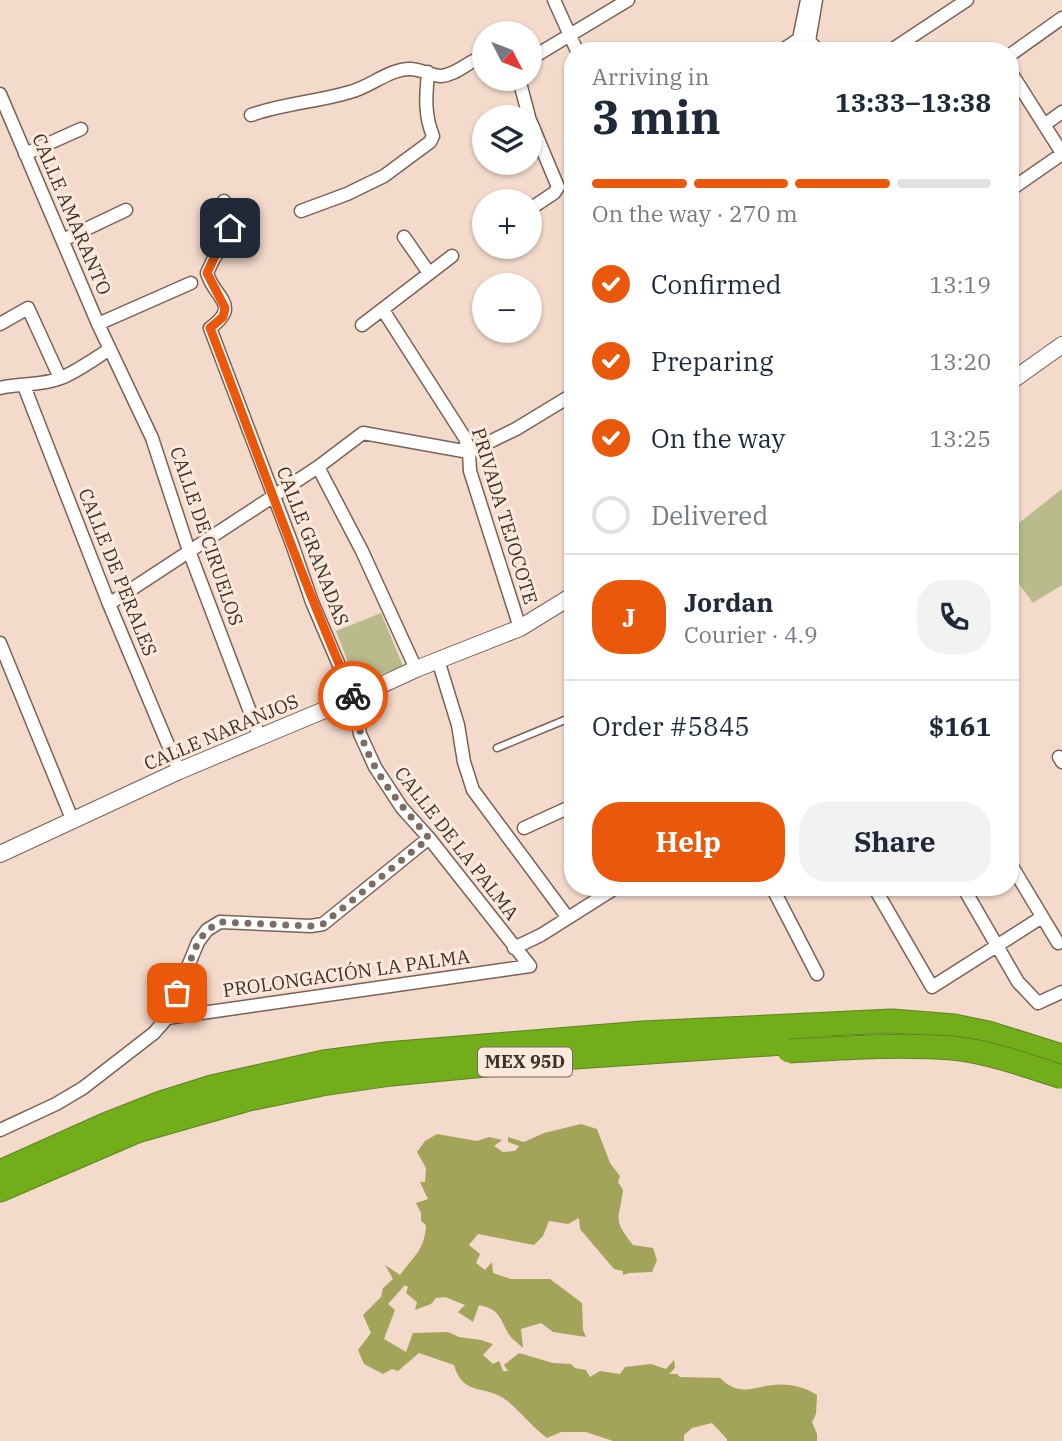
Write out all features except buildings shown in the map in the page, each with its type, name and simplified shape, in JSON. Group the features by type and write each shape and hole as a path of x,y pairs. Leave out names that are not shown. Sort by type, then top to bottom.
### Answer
{"highway":[{"name":"MEX 95D","path":"0,1173 105,1125 186,1095 324,1062 386,1054 643,1032 892,1021 954,1026 977,1031 1062,1058"},
{"path":"0,1192 105,1146 176,1121 235,1105 305,1091 557,1065 856,1047 954,1048 1020,1063 1062,1078"}],"street":[{"path":"554,0 572,42"},
{"path":"542,52 628,0"},
{"path":"794,42 799,39 807,0"},
{"path":"811,42 816,0"},
{"path":"904,42 967,0"},
{"path":"1019,49 1062,18"},
{"path":"251,115 280,105 351,92 400,70 410,69 439,76 449,74 472,61"},
{"path":"301,211 347,194 384,176 430,142 433,136 426,116 428,72"},
{"path":"1019,85 1062,153 1019,184"},
{"name":"CALLE AMARANTO","path":"0,94 110,349"},
{"path":"1044,125 1062,112"},
{"path":"25,154 81,129"},
{"path":"542,148 558,187 542,201"},
{"name":"CALLE GRANADAS","path":"224,201 231,236 214,258 207,273 225,308 223,317 210,328 312,602 354,698"},
{"path":"63,240 127,209"},
{"path":"404,237 429,274"},
{"path":"362,325 452,256"},
{"path":"98,324 191,283"},
{"path":"0,324 28,307 61,378"},
{"name":"PRIVADA TEJOCOTE","path":"383,310 458,428 470,452 470,471 520,628"},
{"path":"1019,376 1062,345"},
{"path":"0,388 61,378 110,349"},
{"name":"CALLE DE CIRUELOS","path":"110,349 152,438 189,551 260,738"},
{"name":"CALLE DE PERALES","path":"24,386 109,604 179,771"},
{"path":"109,604 318,467 363,433 470,452 516,429 564,400"},
{"name":"CALLE GRANADAS","path":"318,467 362,551 416,669"},
{"name":"CALLE NARANJOS","path":"0,854 179,771 354,698 416,669 520,628 564,601"},
{"path":"0,642 72,819"},
{"path":"438,660 458,725 464,762 473,790 568,918"},
{"name":"CALLE DE LA PALMA","path":"354,698 360,734 374,767 402,808 530,966"},
{"path":"524,828 564,810"},
{"path":"0,1130 56,1104 102,1076 154,1033 167,1018 198,942 207,930 220,922 311,926 323,924 429,838"},
{"path":"1019,878 1058,943"},
{"path":"514,948 603,896"},
{"path":"777,896 817,974"},
{"path":"879,896 932,987 1042,917"},
{"path":"968,896 1018,982 1038,1003 1062,992"},
{"name":"PROLONGACIÓN LA PALMA","path":"167,1018 530,966"}],"lane":[{"path":"497,748 564,720"}],"green space":[{"path":"1062,489 1062,585 1033,603 1019,584 1019,523"},
{"path":"381,613 403,666 356,683 336,631"},
{"path":"581,1124 597,1129 610,1163 620,1176 618,1182 623,1190 619,1219 622,1230 633,1245 653,1248 657,1260 652,1272 623,1275 623,1271 614,1269 580,1229 579,1218 568,1224 549,1221 543,1236 534,1245 478,1234 469,1245 480,1254 476,1263 485,1270 492,1262 493,1273 511,1279 550,1279 582,1303 583,1330 586,1337 553,1332 541,1323 521,1329 523,1348 510,1336 499,1316 492,1310 479,1305 473,1322 458,1312 465,1305 445,1297 436,1298 431,1304 415,1310 417,1302 406,1293 408,1287 405,1285 388,1304 395,1310 384,1339 406,1352 413,1333 448,1332 459,1337 481,1340 493,1344 483,1355 493,1364 499,1361 503,1371 508,1371 504,1365 519,1353 553,1363 571,1364 575,1368 586,1370 590,1377 600,1371 620,1374 625,1367 651,1364 666,1369 674,1360 675,1368 669,1374 677,1374 680,1377 720,1378 740,1389 796,1386 817,1395 816,1414 812,1422 817,1441 727,1441 712,1423 692,1428 684,1435 684,1441 613,1441 586,1432 561,1432 547,1438 506,1400 463,1382 454,1365 419,1353 398,1371 392,1369 383,1374 364,1364 358,1350 371,1333 363,1315 381,1297 383,1288 393,1279 385,1265 400,1275 418,1253 425,1234 426,1225 421,1221 421,1213 416,1203 428,1199 420,1182 425,1182 426,1168 417,1152 425,1141 437,1134 477,1141 489,1137 502,1140 494,1146 503,1152 515,1151 519,1146 508,1142 508,1137 524,1142 544,1133"}],"way so far":[{"path":"177,993 198,942 207,930 220,922 311,926 323,924 429,838 402,808 374,767 360,734 353,696"}],"route":[{"path":"230,228 231,236 228,242 214,258 207,273 225,304 223,317 210,328 312,602 353,696"}]}
